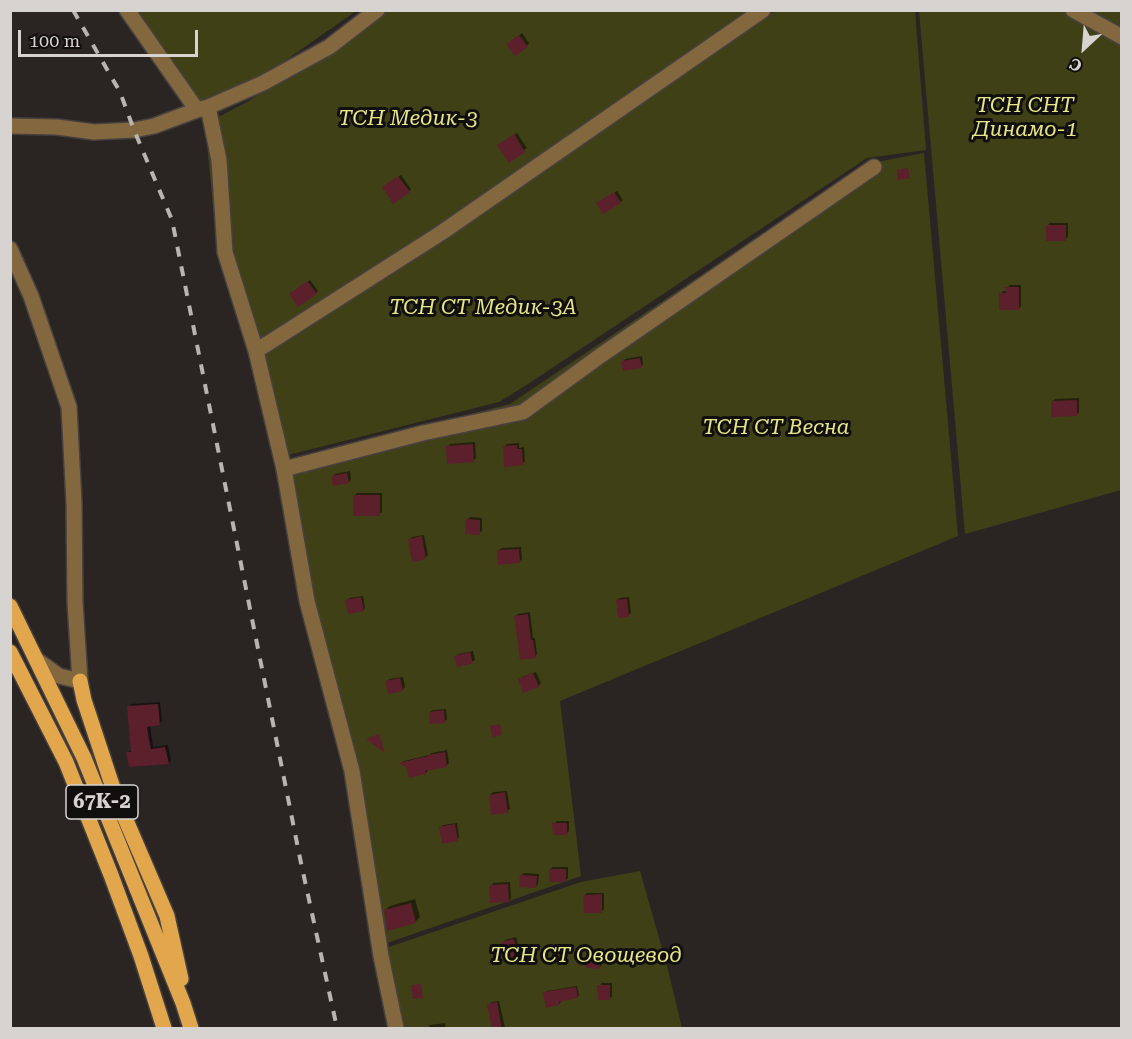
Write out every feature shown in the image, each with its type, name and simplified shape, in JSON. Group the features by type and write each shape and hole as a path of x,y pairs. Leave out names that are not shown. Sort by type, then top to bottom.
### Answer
{"main road":[{"name":"67К-2","path":"10,606 84,758 183,1003 191,1029"},
{"name":"67К-2","path":"10,652 66,762 134,935 164,1029"},
{"path":"80,681 84,700 116,797 167,916 182,983 183,1003"}],"street":[{"path":"128,10 203,109 219,160 225,252 256,351 284,469 307,601 352,771 381,956 396,1029"},
{"path":"10,126 94,132 134,130 154,126 203,109 263,83 329,47 377,10"},
{"path":"256,351 441,232 763,10"},
{"path":"1073,10 1122,37"},
{"path":"284,469 423,433 523,412 600,356 874,167"},
{"path":"10,249 31,296 69,407 74,503 75,602 80,681 59,676 37,660"}],"green space":[{"path":"133,11 356,11 205,117"},
{"name":"ТСН Медик-3","path":"377,11 755,11 434,229 248,347 218,256 205,124 247,102 329,47"},
{"name":"ТСН СТ Медик-3А","path":"775,11 915,11 926,150 867,158 499,402 276,458 252,355"},
{"name":"ТСН СНТ Динамо-1","path":"919,11 1061,11 1121,43 1121,490 965,534"},
{"path":"1086,11 1121,11 1121,30"},
{"name":"ТСН СТ Весна","path":"924,153 958,536 560,701 581,876 387,943 354,760 309,585 287,461 510,404 866,164"},
{"name":"ТСН СТ Овощевод","path":"640,871 682,1028 388,1028 374,951 581,882"}],"building":[{"path":"519,35 528,47 515,56 506,44"},
{"path":"514,134 525,152 509,163 497,145"},
{"path":"908,168 910,178 898,180 897,170"},
{"path":"398,176 410,192 393,204 382,187"},
{"path":"614,192 621,203 603,214 596,203"},
{"path":"1046,225 1066,225 1066,241 1046,241"},
{"path":"307,281 317,294 298,307 289,294"},
{"path":"1005,287 1019,287 1019,310 999,310 999,293 1006,293"},
{"path":"640,358 642,368 623,371 621,361"},
{"path":"1077,400 1077,416 1051,417 1051,401"},
{"path":"473,444 474,462 447,464 446,446"},
{"path":"517,445 517,449 522,449 523,465 504,467 503,446"},
{"path":"347,473 349,483 333,486 331,476"},
{"path":"353,495 380,495 380,516 353,516"},
{"path":"466,519 480,520 480,535 465,534"},
{"path":"422,536 426,559 412,562 408,539"},
{"path":"519,549 520,563 498,565 497,550"},
{"path":"361,597 364,611 348,614 345,600"},
{"path":"627,599 629,617 618,618 616,600"},
{"path":"528,614 536,658 520,660 514,616"},
{"path":"470,652 473,663 457,667 454,656"},
{"path":"533,673 539,687 523,693 518,679"},
{"path":"400,678 403,691 388,694 385,681"},
{"path":"158,704 160,725 147,727 149,740 151,749 165,747 169,764 129,767 126,752 131,752 127,706"},
{"path":"444,710 445,723 430,724 429,712"},
{"path":"500,724 502,735 492,737 490,726"},
{"path":"379,734 385,753 366,739"},
{"path":"445,752 447,767 425,771 426,774 409,778 407,768 399,763 428,755"},
{"path":"505,792 508,813 491,815 489,795"},
{"path":"552,823 567,823 567,835 553,835"},
{"path":"455,824 458,841 442,844 439,827"},
{"path":"549,869 566,869 566,882 549,882"},
{"path":"520,875 537,876 536,888 519,887"},
{"path":"508,884 509,902 490,903 489,885"},
{"path":"602,894 602,913 584,913 583,895"},
{"path":"411,903 416,923 387,931 384,910"},
{"path":"514,939 518,956 505,959 501,942"},
{"path":"586,956 600,957 600,969 586,968"},
{"path":"421,984 423,998 413,999 411,985"},
{"path":"597,985 610,985 610,1000 598,1000"},
{"path":"576,987 578,998 559,1002 559,1005 546,1008 543,992"},
{"path":"497,1002 502,1029 492,1029 487,1004"}],"railway":[{"path":"73,10 120,92 172,220 301,863 337,1028"}]}
